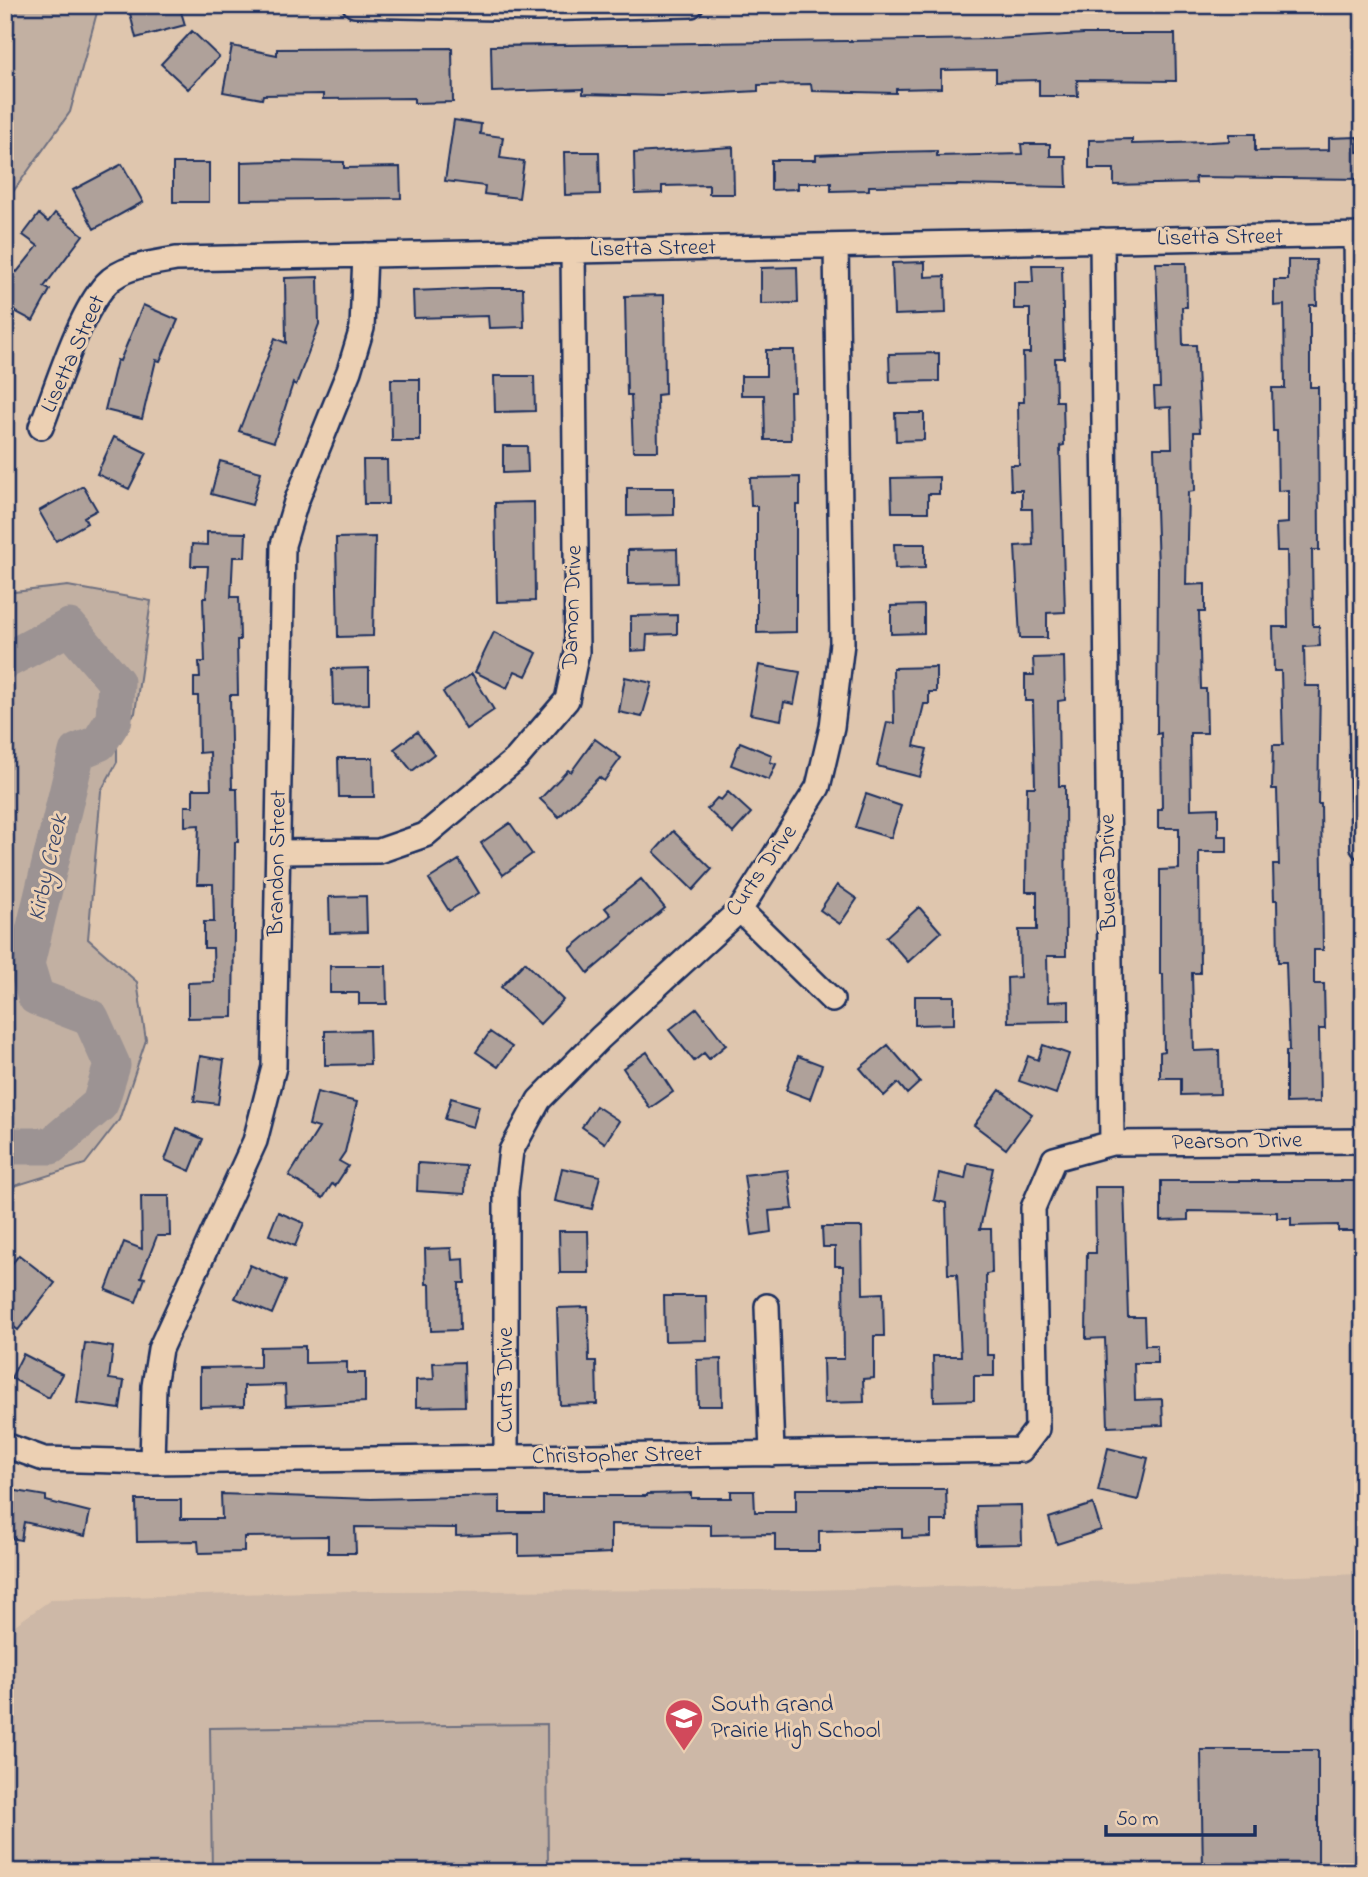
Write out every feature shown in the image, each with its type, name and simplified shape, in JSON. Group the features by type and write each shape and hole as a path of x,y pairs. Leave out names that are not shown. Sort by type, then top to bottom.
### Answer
{"street":[{"path":"355,5 691,5"},
{"path":"1359,235 1363,847"},
{"name":"Lisetta Street","path":"41,427 86,314 107,282 135,267 176,259 1359,235"},
{"name":"Buena Drive","path":"1102,240 1112,1143"},
{"name":"Curts Drive","path":"506,1457 506,1191 511,1152 539,1100 600,1038 740,910 818,788 832,727 842,643 836,246"},
{"name":"Damon Drive","path":"278,852 379,851 425,835 516,759 567,700 577,652 573,251"},
{"name":"Brandon Street","path":"152,1462 154,1386 160,1349 256,1140 274,1067 283,545 296,502 349,371 362,328 365,255"},
{"path":"740,910 832,1000"},
{"name":"Pearson Drive","path":"1112,1143 1363,1140"},
{"name":"Christopher Street","path":"5,1445 44,1459 152,1462 1021,1450 1037,1429 1033,1208 1054,1159 1112,1143"},
{"path":"767,1306 772,1454"}],"shaded area":[{"path":"5,5 99,5 70,112 5,203"},
{"path":"68,586 151,601 135,713 117,733 117,762 101,791 88,939 137,982 146,1040 119,1120 85,1164 5,1189 5,593"},
{"name":"South Grand Prairie High School","path":"1363,1574 1363,1872 5,1872 5,1632 52,1599 349,1591 812,1590"},
{"path":"547,1724 548,1872 212,1872 210,1728"}],"building":[{"path":"128,5 179,5 185,25 136,38"},
{"path":"192,31 219,57 188,89 161,64"},
{"path":"1084,34 1175,34 1176,81 1077,80 1078,96 1039,96 1039,80 996,81 996,69 941,70 941,88 896,89 896,93 812,91 811,84 758,85 758,91 666,96 583,94 583,89 492,92 491,46 995,39"},
{"path":"232,46 277,55 277,49 452,48 453,102 414,103 414,98 323,99 323,94 263,95 262,99 223,92"},
{"path":"454,120 481,124 480,134 503,137 500,158 524,161 519,198 484,194 485,186 445,181"},
{"path":"1229,134 1255,134 1255,151 1329,150 1329,138 1357,137 1357,152 1363,151 1363,179 1195,177 1196,183 1114,185 1114,169 1089,169 1089,140 1132,139 1132,144 1210,142 1229,141"},
{"path":"1021,144 1050,144 1050,156 1066,156 1067,187 869,186 869,190 831,191 831,183 798,183 798,189 771,190 771,160 816,160 816,155 885,152 937,151 937,156 1022,154"},
{"path":"733,147 734,194 709,194 709,185 662,186 662,193 635,194 634,153"},
{"path":"564,152 599,152 600,194 565,195"},
{"path":"241,162 344,162 344,168 400,167 401,198 241,200"},
{"path":"173,163 209,163 209,202 173,202"},
{"path":"122,164 143,202 94,229 73,190"},
{"path":"55,213 83,235 44,287 50,290 33,321 5,306 5,284 13,270 17,272 38,246 23,235 39,214 48,222"},
{"path":"1288,260 1316,260 1317,305 1310,305 1310,387 1318,387 1319,550 1312,550 1313,626 1319,626 1320,646 1304,647 1305,686 1320,686 1318,804 1321,804 1323,950 1314,950 1314,984 1324,984 1325,1029 1319,1029 1320,1102 1286,1103 1286,1051 1289,1051 1286,962 1278,962 1277,900 1274,900 1273,865 1279,865 1277,789 1272,789 1273,745 1283,745 1281,671 1274,671 1273,627 1288,627 1287,551 1277,551 1276,524 1288,523 1288,490 1278,491 1277,431 1273,431 1272,388 1285,388 1284,305 1274,306 1274,280 1288,280"},
{"path":"925,262 925,277 945,276 946,313 894,315 892,263"},
{"path":"1156,263 1186,263 1187,307 1182,307 1183,345 1196,345 1200,432 1194,432 1195,491 1188,492 1186,585 1205,584 1205,612 1199,612 1201,689 1206,689 1207,733 1190,733 1191,809 1218,808 1218,836 1227,836 1227,852 1199,852 1200,973 1192,973 1194,1051 1219,1050 1220,1094 1181,1095 1181,1078 1160,1078 1160,1052 1164,1051 1163,974 1160,974 1160,870 1179,869 1179,828 1158,828 1158,809 1162,809 1161,733 1157,734 1158,568 1154,448 1172,448 1171,407 1155,408 1154,388 1160,388"},
{"path":"1032,265 1062,265 1064,358 1055,358 1056,401 1063,401 1064,445 1060,446 1065,612 1047,613 1047,638 1020,638 1015,546 1033,545 1032,509 1022,509 1022,490 1011,490 1010,465 1019,465 1018,402 1024,402 1023,353 1030,353 1030,309 1014,309 1014,282 1033,282"},
{"path":"797,267 798,303 761,304 761,268"},
{"path":"318,277 319,324 296,385 293,383 274,442 239,431 275,338 286,343 285,278"},
{"path":"523,288 524,327 489,328 488,316 414,318 413,291"},
{"path":"664,295 665,394 657,395 658,451 633,451 631,395 627,395 625,296"},
{"path":"143,305 178,320 160,361 156,360 142,419 105,410 117,360 120,361"},
{"path":"766,350 794,350 795,392 790,392 791,440 765,440 764,395 741,395 741,376 766,376"},
{"path":"939,353 939,381 890,382 889,354"},
{"path":"494,376 534,376 535,411 495,412"},
{"path":"391,379 420,379 420,441 392,441"},
{"path":"895,413 924,413 924,440 896,441"},
{"path":"114,437 147,453 129,489 97,474"},
{"path":"503,446 527,446 528,472 503,473"},
{"path":"363,460 387,460 388,504 364,504"},
{"path":"220,461 261,472 252,505 211,494"},
{"path":"800,477 800,505 796,505 796,632 757,633 757,506 751,506 750,478"},
{"path":"939,477 939,494 928,494 928,512 892,512 891,478"},
{"path":"83,486 97,510 84,517 87,523 56,541 39,511"},
{"path":"627,488 674,488 674,515 627,516"},
{"path":"534,502 535,601 497,602 495,503"},
{"path":"207,532 246,533 245,557 233,557 231,597 239,597 240,640 237,640 238,695 230,695 232,789 237,789 238,842 235,842 233,1017 188,1018 188,983 214,982 213,948 204,948 204,922 214,922 213,884 197,884 199,825 185,826 185,806 193,806 193,789 211,789 210,752 199,753 198,696 194,696 194,678 200,678 199,662 205,662 203,598 206,598 208,566 191,566 192,544 207,545"},
{"path":"375,537 373,636 338,637 336,538"},
{"path":"894,544 925,544 925,568 895,569"},
{"path":"677,549 678,583 628,584 628,550"},
{"path":"924,605 924,633 891,634 891,606"},
{"path":"677,615 677,634 647,635 646,650 631,651 631,616"},
{"path":"494,632 537,653 526,676 515,671 507,688 475,672"},
{"path":"1064,657 1065,700 1058,701 1059,786 1065,786 1066,956 1047,956 1048,1002 1069,1001 1069,1021 1008,1022 1007,978 1020,977 1019,930 1037,930 1037,892 1026,892 1027,787 1035,787 1033,701 1025,701 1025,675 1034,675 1033,658"},
{"path":"759,665 800,672 794,704 784,702 781,720 750,714"},
{"path":"936,667 936,692 929,692 929,704 924,704 914,746 927,749 920,777 877,766 887,722 894,723 893,668"},
{"path":"369,668 369,704 333,705 332,669"},
{"path":"472,674 494,710 466,729 443,692"},
{"path":"625,677 652,683 642,717 619,712"},
{"path":"417,732 434,754 412,771 394,749"},
{"path":"595,739 621,758 604,781 599,777 559,817 540,799 568,770 571,772"},
{"path":"740,742 772,755 770,762 776,764 769,780 731,765"},
{"path":"338,758 373,758 374,797 339,797"},
{"path":"728,792 751,813 733,833 707,809 717,798 721,800"},
{"path":"866,794 901,806 891,838 855,827"},
{"path":"510,823 532,854 503,875 481,843"},
{"path":"673,831 712,869 693,890 654,852"},
{"path":"459,860 479,893 449,911 429,879"},
{"path":"641,879 665,908 588,973 570,949 611,915 605,908"},
{"path":"837,885 857,899 840,924 820,910"},
{"path":"366,896 367,932 330,933 329,897"},
{"path":"919,907 941,932 908,962 886,937"},
{"path":"525,962 563,1000 540,1024 501,987"},
{"path":"330,966 386,966 387,1004 359,1004 359,993 330,993"},
{"path":"915,996 954,996 954,1024 915,1025"},
{"path":"697,1008 726,1045 709,1059 704,1053 694,1061 669,1030"},
{"path":"369,1030 370,1064 325,1065 325,1031"},
{"path":"490,1032 512,1047 498,1067 476,1052"},
{"path":"888,1045 920,1082 907,1094 898,1083 884,1096 860,1068"},
{"path":"1043,1045 1069,1054 1056,1094 1019,1081 1028,1056 1038,1060"},
{"path":"647,1052 673,1092 650,1108 623,1068"},
{"path":"200,1056 224,1060 218,1104 194,1101"},
{"path":"798,1056 822,1065 810,1099 786,1090"},
{"path":"1000,1090 1032,1114 1006,1149 974,1125"},
{"path":"317,1092 357,1102 345,1152 339,1161 348,1166 323,1198 289,1176 319,1128 309,1125"},
{"path":"451,1098 479,1106 473,1127 445,1119"},
{"path":"596,1106 619,1121 605,1143 582,1127"},
{"path":"177,1128 203,1139 190,1171 165,1160"},
{"path":"418,1163 466,1166 465,1194 417,1191"},
{"path":"968,1163 993,1168 980,1229 991,1229 992,1273 986,1274 987,1355 994,1355 994,1376 974,1376 974,1400 934,1401 933,1356 961,1356 957,1274 948,1274 946,1203 934,1200 939,1173 965,1179"},
{"path":"562,1168 600,1176 592,1209 555,1201"},
{"path":"788,1170 793,1209 769,1211 771,1232 752,1235 744,1175"},
{"path":"1161,1181 1363,1181 1363,1231 1338,1231 1338,1225 1291,1226 1291,1218 1277,1218 1277,1212 1188,1211 1188,1220 1161,1221"},
{"path":"1095,1187 1124,1187 1128,1317 1144,1317 1145,1345 1157,1345 1157,1363 1134,1363 1135,1400 1162,1399 1163,1425 1108,1427 1105,1338 1086,1339 1087,1253 1096,1253"},
{"path":"141,1196 169,1196 170,1236 157,1236 141,1277 145,1278 136,1302 106,1290 124,1242 142,1249"},
{"path":"278,1212 304,1223 295,1246 269,1235"},
{"path":"822,1227 862,1227 863,1294 883,1293 884,1336 874,1336 874,1378 863,1379 864,1402 824,1403 823,1359 844,1359 843,1266 835,1266 835,1247 823,1247"},
{"path":"559,1231 588,1231 589,1273 560,1273"},
{"path":"451,1248 452,1260 464,1259 465,1283 459,1283 460,1330 431,1331 430,1284 426,1284 425,1249"},
{"path":"19,1255 55,1283 18,1330 5,1320 5,1311 13,1300 5,1294 5,1272"},
{"path":"250,1265 286,1281 272,1314 235,1298"},
{"path":"664,1296 706,1296 707,1340 665,1341"},
{"path":"588,1307 589,1361 596,1361 597,1404 560,1405 557,1308"},
{"path":"85,1343 113,1347 109,1379 124,1381 120,1409 77,1403"},
{"path":"305,1346 305,1363 347,1362 347,1373 365,1373 365,1402 286,1406 285,1385 244,1386 244,1406 200,1407 200,1368 260,1367 260,1347"},
{"path":"23,1354 62,1374 49,1398 11,1378"},
{"path":"721,1359 722,1406 698,1406 697,1360"},
{"path":"464,1362 465,1406 416,1407 416,1380 434,1379 433,1363"},
{"path":"1108,1448 1148,1458 1138,1500 1098,1491"},
{"path":"5,1489 46,1496 46,1501 90,1512 85,1536 24,1522 21,1540 5,1537"},
{"path":"796,1489 946,1489 947,1521 931,1521 931,1537 902,1538 902,1529 819,1531 819,1551 775,1551 775,1534 711,1535 711,1525 611,1524 611,1553 565,1555 519,1556 519,1534 456,1536 456,1528 355,1527 356,1553 328,1553 328,1536 244,1537 244,1552 199,1553 198,1541 137,1542 136,1500 181,1500 181,1519 222,1519 221,1494 371,1499 500,1496 500,1513 543,1513 543,1496 647,1496 691,1493 691,1498 731,1498 731,1491 754,1491 755,1512 796,1512"},
{"path":"1093,1504 1101,1530 1057,1544 1049,1518"},
{"path":"1021,1505 1022,1544 977,1545 976,1506"},
{"path":"1201,1750 1318,1750 1318,1872 1203,1872"}],"waterway":[{"name":"Kirby Creek","path":"5,661 69,627 116,682 114,719 99,743 77,752 26,964 36,997 91,1018 112,1065 100,1104 51,1146 5,1146"}],"place":[{"name":"South Grand Prairie High School","path":"684,1752"}]}
